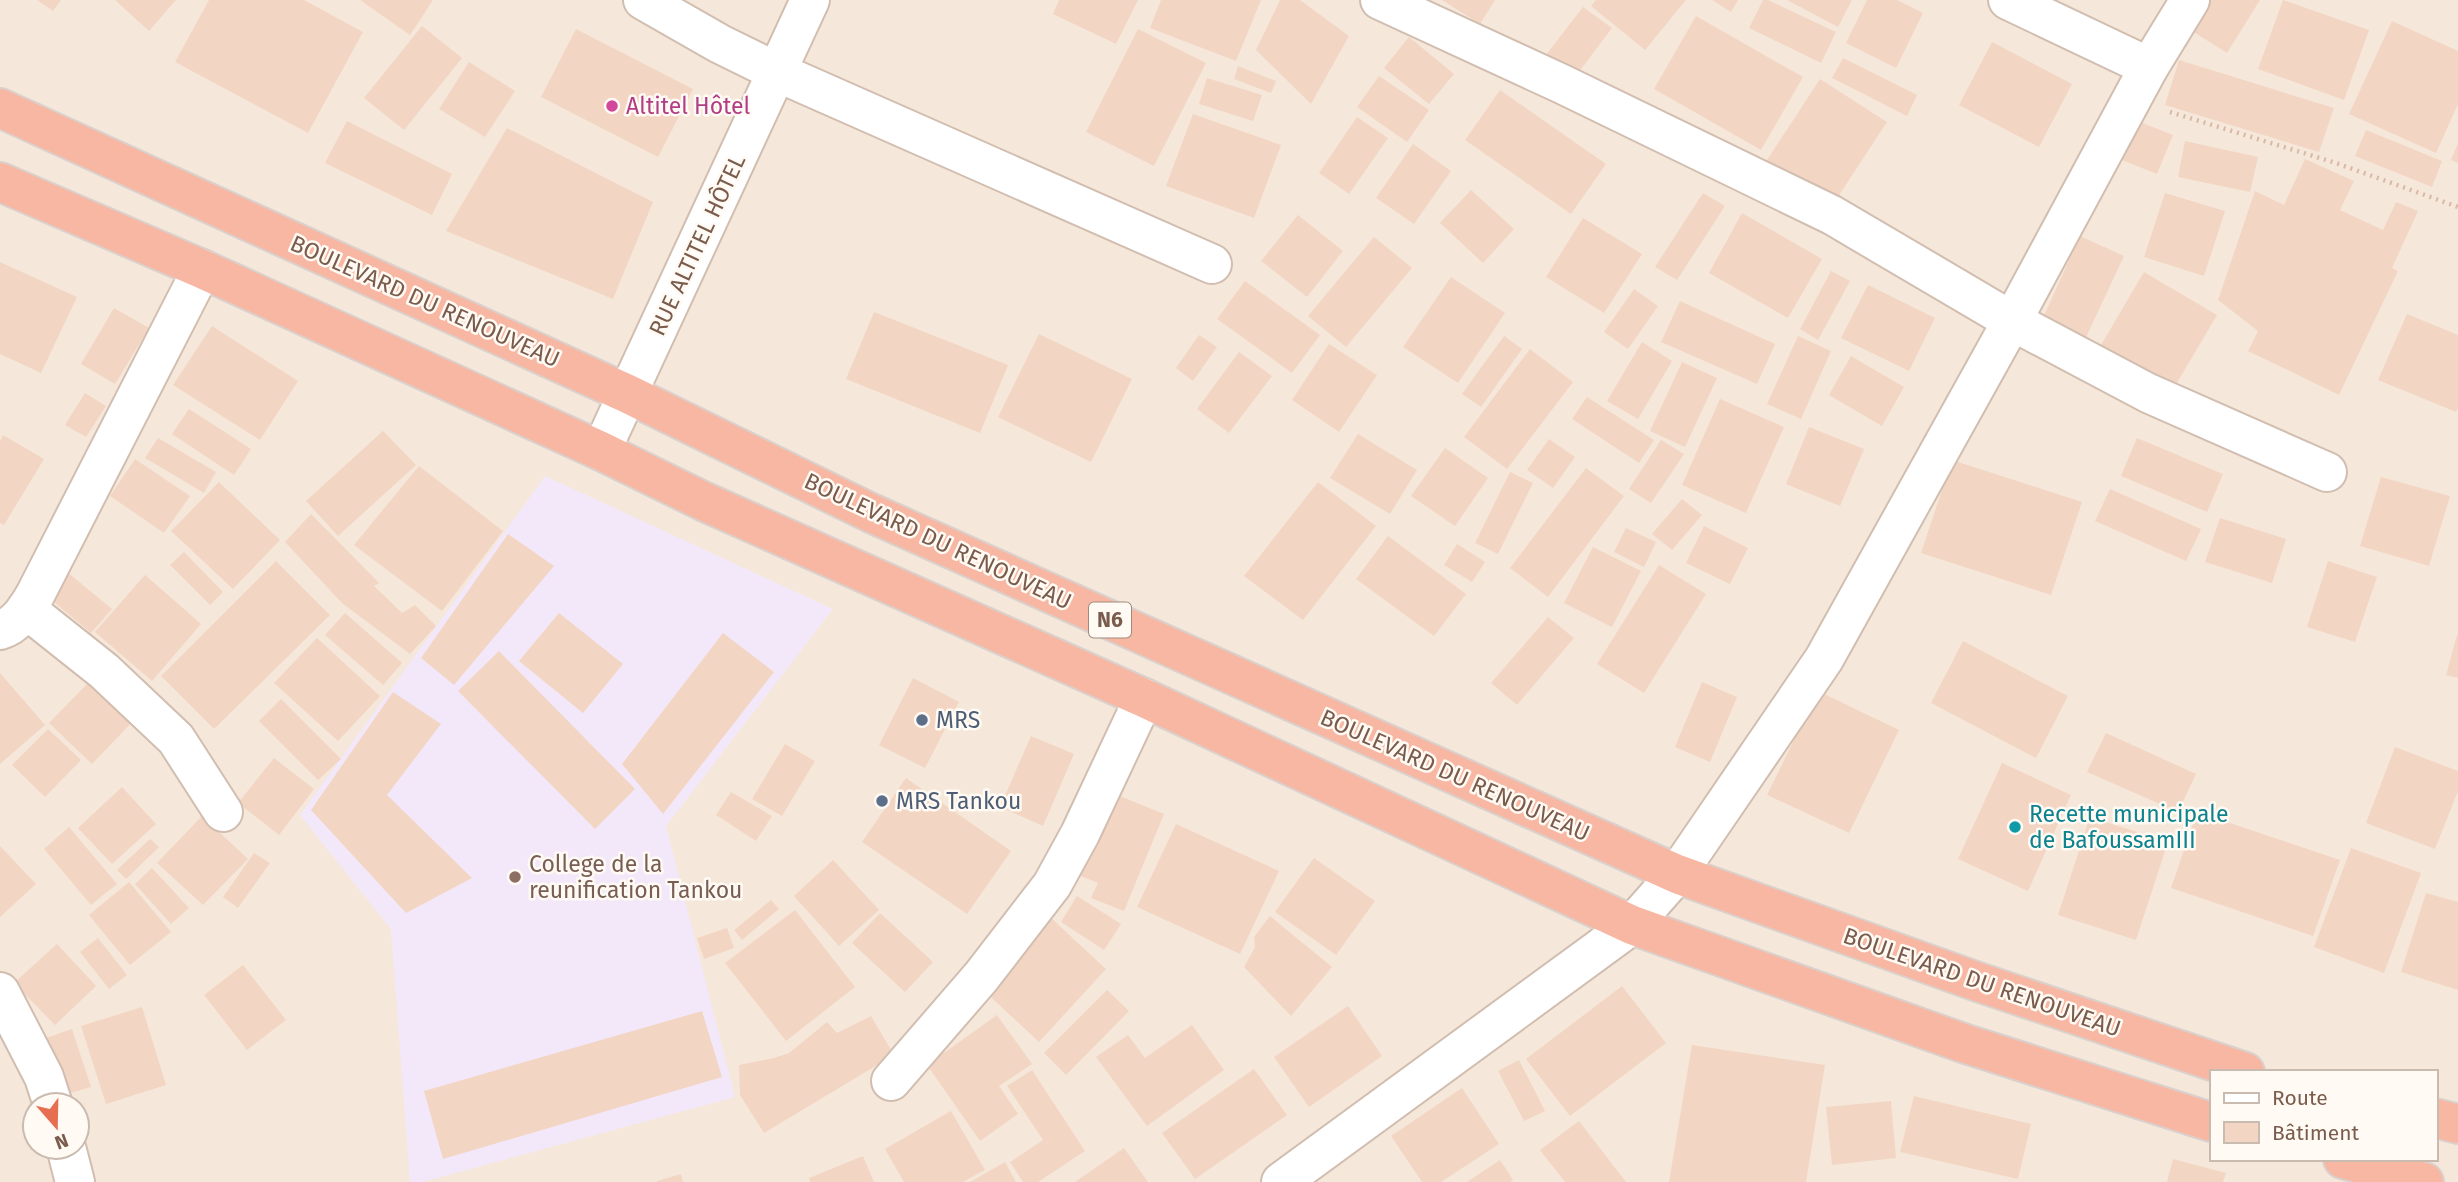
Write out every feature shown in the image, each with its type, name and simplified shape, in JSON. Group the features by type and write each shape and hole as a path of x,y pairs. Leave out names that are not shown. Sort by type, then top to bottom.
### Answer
{"highway":[{"name":"BOULEVARD DU RENOUVEAU","path":"0,108 628,394 871,513 1677,874 1991,987 2239,1070"},
{"name":"N6","path":"0,182 202,269 601,451 705,502 1144,698 1632,925 1963,1042 2210,1122"},
{"path":"2437,1119 2458,1124"},
{"path":"2350,1161 2424,1182"}],"street":[{"path":"643,0 720,44 777,72 1212,264"},
{"name":"RUE ALTITEL HÔTEL","path":"601,451 810,0"},
{"path":"1380,0 1562,84 1832,215 2012,321 2148,393 2327,472"},
{"path":"2008,0 2141,83"},
{"path":"1281,1182 1632,925 1677,874 1824,659 2141,83 2190,0"},
{"path":"202,269 13,620 104,671 176,739 223,812"},
{"path":"891,1081 981,977 1052,885 1080,834 1144,698"},
{"path":"0,992 49,1091"},
{"path":"70,1161 75,1182"}],"path":[{"path":"2141,83 2228,131 2336,163 2458,207"}],"shaded area":[{"path":"0,0 2458,0 2458,1182 0,1182"},
{"name":"College de la reunification Tankou","path":"545,476 833,609 666,826 735,1097 423,1182 410,1182 391,929 300,815"}],"building":[{"path":"37,0 61,0 53,11"},
{"path":"115,0 176,0 149,31"},
{"path":"209,0 304,0 363,32 308,133 175,62"},
{"path":"360,0 433,0 410,35"},
{"path":"1059,0 1138,0 1116,44 1053,14"},
{"path":"1161,0 1261,0 1236,61 1150,28"},
{"path":"1280,0 1300,0 1349,36 1311,104 1256,50"},
{"path":"1442,0 1495,0 1480,24"},
{"path":"1596,0 1686,0 1645,50 1591,6"},
{"path":"1712,0 1738,0 1731,12"},
{"path":"1763,0 1836,32 1821,63 1749,28"},
{"path":"1787,0 1852,0 1838,27"},
{"path":"1867,0 1897,0 1923,13 1896,68 1846,43"},
{"path":"2211,0 2260,0 2227,53 2192,31"},
{"path":"2283,0 2369,30 2344,100 2258,69"},
{"path":"1583,7 1612,28 1575,77 1546,55"},
{"path":"1696,16 1803,77 1761,150 1654,89"},
{"path":"2392,21 2458,51 2458,104 2436,153 2349,114"},
{"path":"422,26 462,58 404,130 364,98"},
{"path":"576,29 693,89 658,157 541,97"},
{"path":"1138,29 1206,63 1154,166 1086,132"},
{"path":"1409,37 1454,74 1429,104 1384,68"},
{"path":"1992,42 2072,84 2039,147 1959,105"},
{"path":"1843,58 1917,95 1907,116 1832,78"},
{"path":"2179,60 2334,108 2319,152 2165,105"},
{"path":"469,62 515,91 485,137 439,109"},
{"path":"1238,66 1276,81 1271,93 1234,79"},
{"path":"1379,76 1429,110 1407,142 1357,107"},
{"path":"1207,78 1262,95 1253,121 1199,104"},
{"path":"1820,79 1887,122 1832,206 1765,163"},
{"path":"1500,90 1606,164 1571,214 1465,140"},
{"path":"1193,114 1281,145 1254,218 1166,186"},
{"path":"1357,117 1388,138 1349,194 1319,173"},
{"path":"2130,118 2173,135 2157,174 2114,157"},
{"path":"347,121 452,174 432,215 325,163"},
{"path":"507,128 653,202 613,299 446,231"},
{"path":"2366,130 2442,161 2432,187 2355,156"},
{"path":"2185,141 2258,157 2250,192 2178,177"},
{"path":"2458,143 2458,163 2451,160"},
{"path":"1413,144 1451,171 1414,224 1376,198"},
{"path":"2305,159 2354,181 2340,210 2383,230 2396,202 2418,211 2392,268 2398,271 2339,395 2248,351 2258,331 2218,300 2255,191 2284,205"},
{"path":"1471,190 1514,229 1483,263 1440,223"},
{"path":"1703,193 1725,206 1677,280 1655,267"},
{"path":"2165,193 2225,211 2204,276 2144,257"},
{"path":"1742,213 1822,259 1788,318 1709,273"},
{"path":"1298,215 1343,251 1307,297 1261,261"},
{"path":"1583,218 1642,254 1604,313 1546,277"},
{"path":"2080,236 2124,256 2080,350 2037,331"},
{"path":"1374,237 1412,268 1346,347 1308,316"},
{"path":"0,262 77,297 41,373 0,354"},
{"path":"1831,271 1850,281 1818,340 1800,329"},
{"path":"2144,272 2217,315 2174,388 2101,345"},
{"path":"1451,277 1505,313 1458,383 1403,347"},
{"path":"1245,281 1320,335 1292,373 1217,319"},
{"path":"1868,285 1935,318 1909,371 1841,338"},
{"path":"1634,289 1658,306 1628,349 1604,332"},
{"path":"1680,301 1775,344 1757,384 1661,342"},
{"path":"114,308 149,328 115,384 81,364"},
{"path":"874,312 1008,365 980,433 846,379"},
{"path":"2407,314 2458,335 2456,412 2378,380"},
{"path":"212,326 298,381 260,440 173,385"},
{"path":"1039,334 1132,379 1091,462 998,417"},
{"path":"1199,335 1217,347 1193,381 1176,368"},
{"path":"1504,336 1522,349 1481,407 1462,394"},
{"path":"1798,336 1831,351 1801,419 1767,404"},
{"path":"1642,342 1672,361 1638,419 1607,401"},
{"path":"1329,344 1377,375 1339,432 1292,400"},
{"path":"1530,349 1573,382 1507,469 1464,437"},
{"path":"1239,352 1272,376 1229,433 1197,409"},
{"path":"1851,356 1904,387 1882,426 1829,395"},
{"path":"1682,362 1717,378 1685,447 1650,431"},
{"path":"85,393 106,406 86,437 65,425"},
{"path":"1587,397 1654,440 1639,463 1572,419"},
{"path":"1720,399 1784,427 1746,513 1682,485"},
{"path":"189,409 251,449 234,475 172,434"},
{"path":"1809,427 1864,449 1840,506 1786,484"},
{"path":"383,431 416,465 338,536 306,501"},
{"path":"1358,434 1417,470 1390,514 1330,478"},
{"path":"3,435 44,459 4,525 0,523 0,441"},
{"path":"158,438 216,472 204,493 145,458"},
{"path":"2137,438 2223,474 2207,512 2121,476"},
{"path":"1549,439 1575,457 1553,488 1527,470"},
{"path":"1661,440 1684,454 1651,503 1629,489"},
{"path":"1445,448 1488,478 1455,526 1411,496"},
{"path":"135,459 190,496 164,533 110,496"},
{"path":"1952,460 2082,502 2051,595 1921,553"},
{"path":"419,466 503,531 442,611 354,545"},
{"path":"1586,468 1624,496 1548,597 1510,568"},
{"path":"1510,472 1533,483 1498,554 1475,543"},
{"path":"2381,477 2450,496 2429,566 2360,546"},
{"path":"219,482 280,540 233,589 171,531"},
{"path":"1318,482 1376,526 1303,620 1244,576"},
{"path":"2110,489 2201,529 2186,561 2095,521"},
{"path":"1682,499 1702,515 1672,550 1652,534"},
{"path":"311,514 379,583 374,586 402,613 415,605 436,626 410,654 342,603 285,542"},
{"path":"2220,518 2286,539 2272,583 2205,562"},
{"path":"1704,526 1748,548 1730,584 1686,563"},
{"path":"1626,528 1656,542 1644,567 1614,552"},
{"path":"508,534 554,566 454,685 421,658"},
{"path":"1388,536 1466,594 1434,636 1356,579"},
{"path":"1457,544 1485,562 1472,582 1444,565"},
{"path":"1593,547 1641,571 1612,627 1564,603"},
{"path":"184,552 223,592 210,605 170,565"},
{"path":"276,561 330,615 214,729 161,676"},
{"path":"2328,561 2377,577 2355,642 2307,627"},
{"path":"1659,565 1706,594 1644,693 1597,664"},
{"path":"67,572 112,609 91,633 47,596"},
{"path":"145,575 201,624 152,681 95,632"},
{"path":"345,613 402,663 383,685 325,635"},
{"path":"559,613 623,664 583,713 519,661"},
{"path":"1548,617 1574,638 1517,705 1491,683"},
{"path":"723,633 774,672 663,814 622,764"},
{"path":"2458,635 2458,678 2446,675"},
{"path":"317,638 380,696 338,741 274,683"},
{"path":"1963,641 2068,696 2036,758 1931,703"},
{"path":"499,651 635,789 595,829 458,691"},
{"path":"0,673 45,725 0,764"},
{"path":"94,677 136,718 92,764 49,723"},
{"path":"913,678 959,702 925,768 879,745"},
{"path":"1702,682 1737,697 1710,762 1675,747"},
{"path":"1818,691 1899,730 1849,833 1767,795"},
{"path":"393,692 441,724 387,795 472,878 406,913 311,810"},
{"path":"281,699 341,759 318,780 259,721"},
{"path":"48,729 81,760 45,797 12,765"},
{"path":"2106,733 2196,774 2178,812 2087,772"},
{"path":"1031,736 1074,754 1043,826 1000,807"},
{"path":"785,744 815,761 782,816 752,799"},
{"path":"2395,747 2458,771 2458,791 2435,849 2366,823"},
{"path":"274,758 314,789 279,835 238,803"},
{"name":"Recette municipale de BafoussamIII","path":"2002,763 2071,795 2028,891 1958,859"},
{"path":"906,778 1011,851 967,914 862,842"},
{"path":"122,787 156,824 112,864 78,828"},
{"path":"731,792 772,816 756,841 716,815"},
{"path":"1110,792 1164,814 1124,911 1091,898 1098,883 1076,874"},
{"path":"2197,812 2340,860 2313,936 2171,888"},
{"path":"202,816 248,859 203,905 157,863"},
{"path":"2090,817 2168,842 2136,940 2058,915"},
{"path":"1176,824 1279,871 1240,954 1137,907"},
{"path":"69,827 117,884 91,905 44,849"},
{"path":"150,839 159,847 126,879 117,870"},
{"path":"0,846 36,884 0,917"},
{"path":"2351,848 2421,873 2384,973 2314,947"},
{"path":"254,853 270,863 238,908 223,897"},
{"path":"1314,858 1375,901 1336,955 1275,912"},
{"path":"833,860 879,910 839,946 794,896"},
{"path":"152,868 189,908 171,924 135,884"},
{"path":"129,882 171,932 130,965 89,915"},
{"path":"2426,893 2458,902 2458,990 2401,972"},
{"path":"1077,896 1121,924 1104,950 1061,922"},
{"path":"771,900 779,909 742,940 734,930"},
{"path":"795,910 855,987 786,1041 725,963"},
{"path":"880,913 933,962 905,992 852,943"},
{"path":"1270,916 1332,967 1291,1016 1244,967 1255,947 1254,937"},
{"path":"1050,917 1106,969 1039,1042 982,989"},
{"path":"727,928 734,948 704,959 697,938"},
{"path":"98,938 127,975 109,989 80,952"},
{"path":"57,944 96,986 55,1025 14,983"},
{"path":"243,965 286,1020 247,1050 204,995"},
{"path":"1622,986 1666,1043 1570,1116 1526,1059"},
{"path":"1107,990 1129,1011 1066,1075 1044,1053"},
{"path":"1348,1006 1382,1056 1309,1107 1274,1057"},
{"path":"142,1007 166,1085 106,1104 81,1026"},
{"path":"702,1011 722,1077 443,1159 424,1091"},
{"path":"997,1015 1032,1064 999,1086 1018,1114 980,1141 927,1065"},
{"path":"871,1016 894,1055 764,1133 740,1095 739,1065 789,1053 827,1022 837,1033"},
{"path":"1192,1025 1224,1070 1147,1126 1096,1057 1128,1035 1145,1058"},
{"path":"72,1029 91,1087 78,1091 59,1091 43,1039"},
{"path":"1692,1045 1825,1065 1806,1182 1669,1182"},
{"path":"1519,1060 1545,1111 1524,1121 1498,1071"},
{"path":"1254,1069 1287,1115 1195,1179 1162,1133"},
{"path":"1032,1070 1085,1151 1038,1182 1023,1182 1010,1162 1043,1140 1007,1086"},
{"path":"1462,1088 1499,1144 1441,1182 1422,1182 1391,1136"},
{"path":"1914,1096 2031,1124 2018,1179 1900,1152"},
{"path":"1891,1101 1896,1158 1832,1165 1826,1107"},
{"path":"951,1111 985,1170 963,1182 904,1182 885,1149"},
{"path":"1579,1121 1626,1182 1565,1182 1540,1150"},
{"path":"1124,1148 1148,1182 1075,1182"},
{"path":"863,1156 874,1182 810,1182 809,1178"},
{"path":"2173,1159 2226,1173 2223,1182 2167,1182"},
{"path":"1500,1160 1513,1180 1510,1182 1467,1182"},
{"path":"1005,1162 1016,1182 970,1182"},
{"path":"681,1174 683,1182 657,1182 657,1181"}],"place":[{"name":"Altitel Hôtel","path":"612,106"},
{"name":"MRS","path":"922,720"},
{"name":"MRS Tankou","path":"882,801"},
{"name":"Recette municipale de BafoussamIII","path":"2015,827"},
{"name":"College de la reunification Tankou","path":"515,877"}]}
